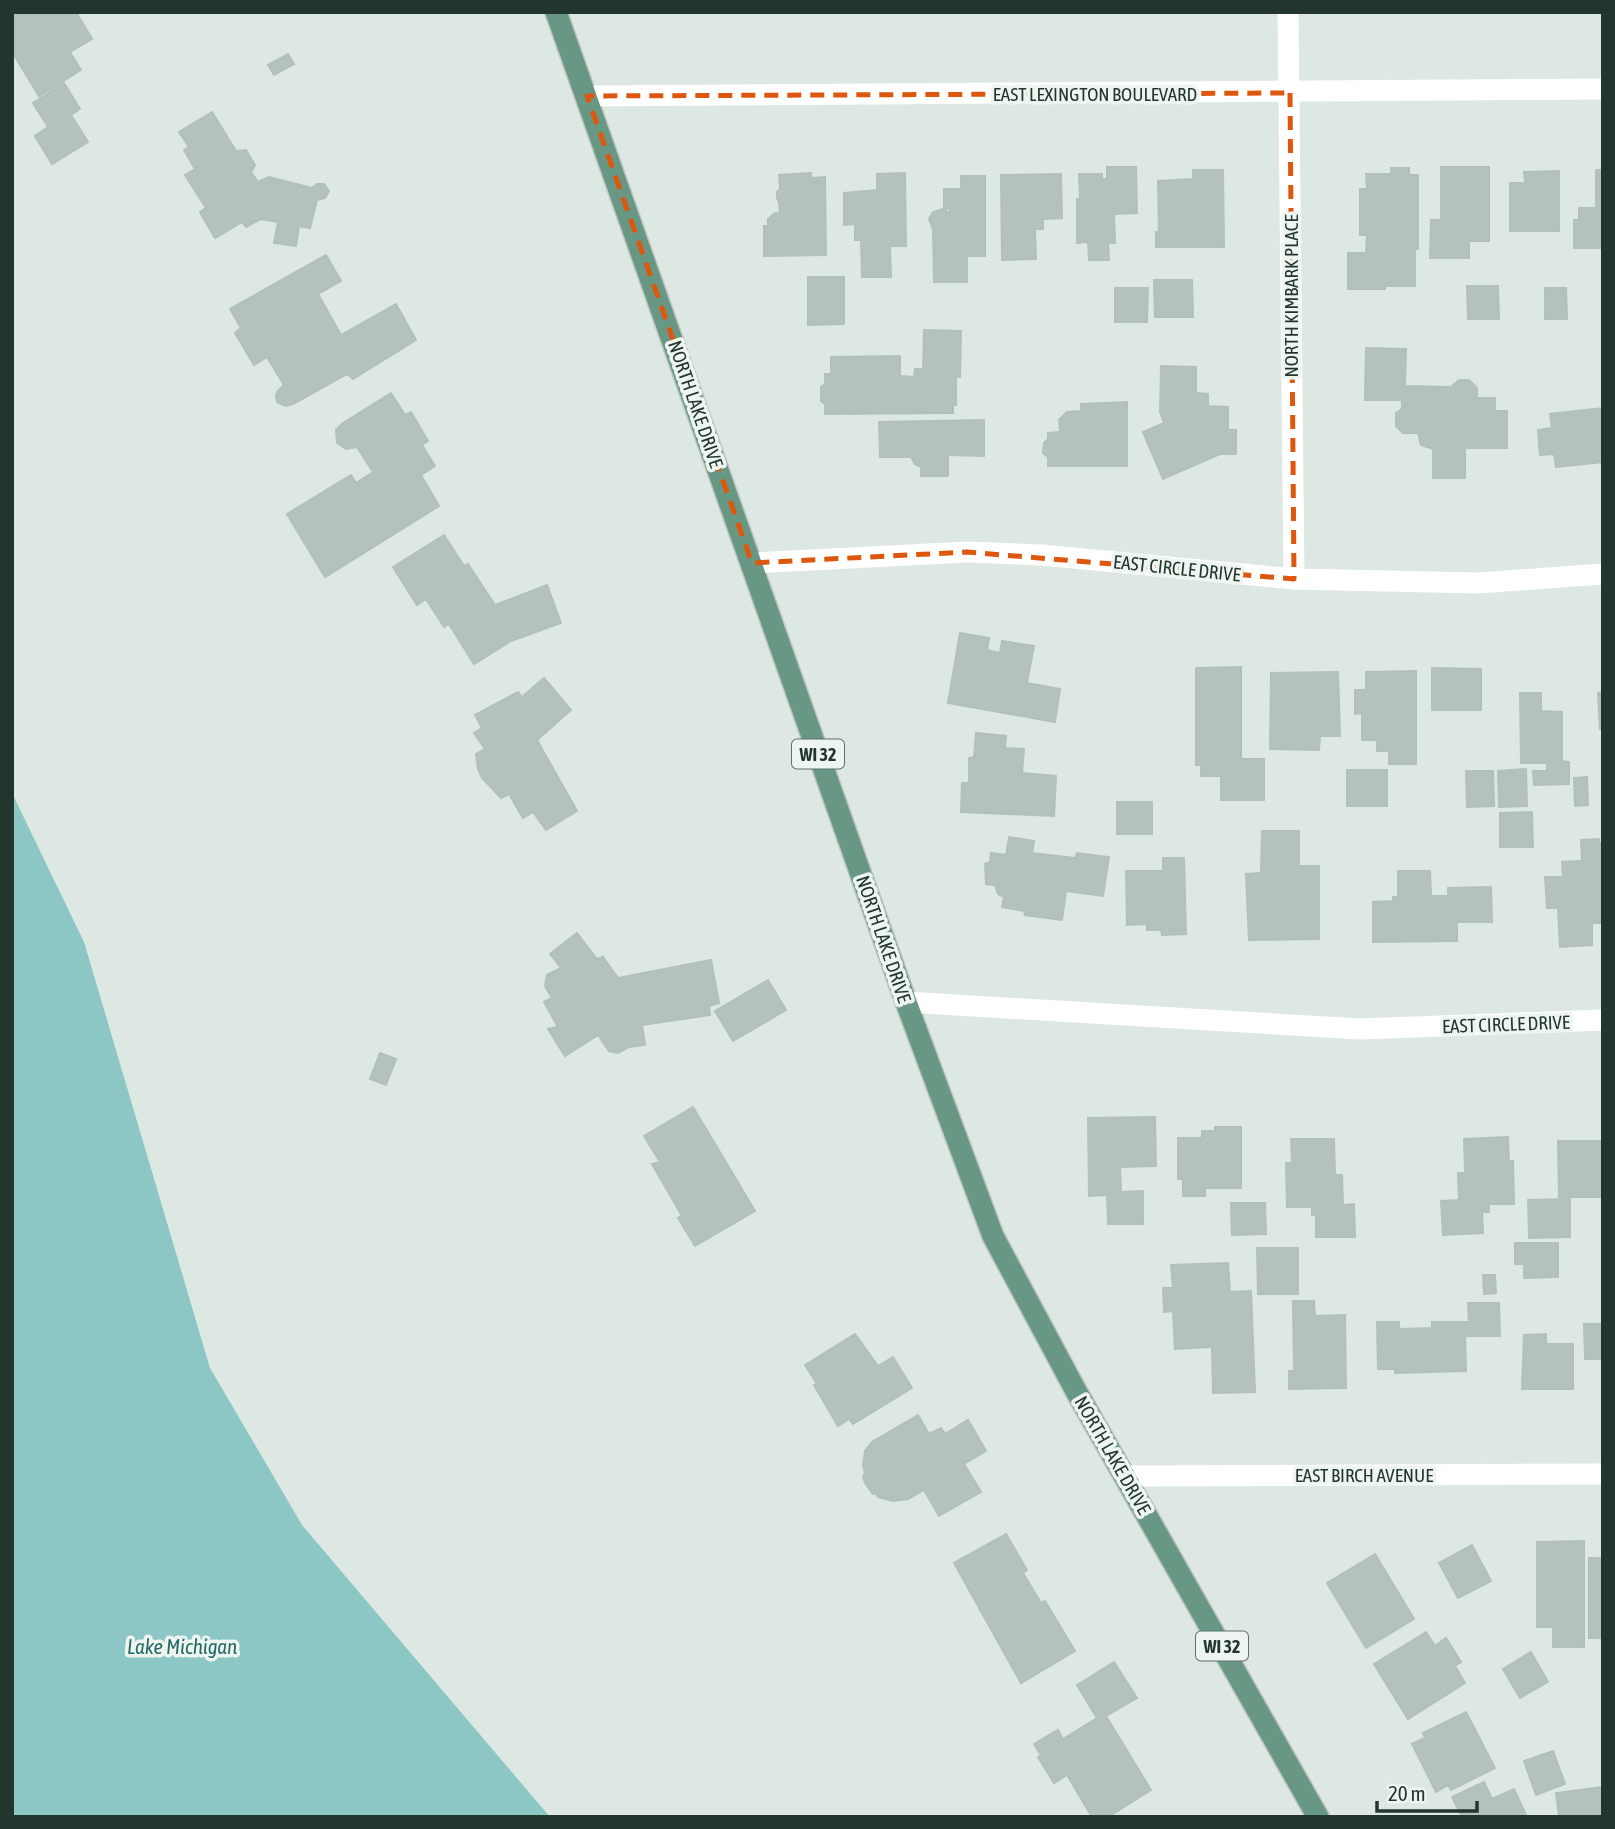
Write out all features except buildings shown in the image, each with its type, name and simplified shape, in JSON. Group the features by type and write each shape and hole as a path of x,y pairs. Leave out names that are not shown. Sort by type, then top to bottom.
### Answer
{"main road":[{"name":"NORTH LAKE DRIVE","path":"556,12 906,1002 993,1236 1076,1391 1318,1817"}],"street":[{"name":"NORTH KIMBARK PLACE","path":"1288,12 1294,579"},
{"name":"EAST LEXINGTON BOULEVARD","path":"587,96 1603,89"},
{"name":"EAST CIRCLE DRIVE","path":"752,563 967,552 1042,555 1294,579 1478,583 1603,574"},
{"name":"EAST CIRCLE DRIVE","path":"906,1002 1360,1029 1603,1020"},
{"name":"EAST BIRCH AVENUE","path":"1126,1476 1603,1474"}],"highlighted area":[{"path":"1290,93 1294,579 967,552 752,563 587,96"}],"water":[{"name":"Lake Michigan","path":"12,793 84,942 210,1368 302,1525 550,1817 12,1817"}]}
